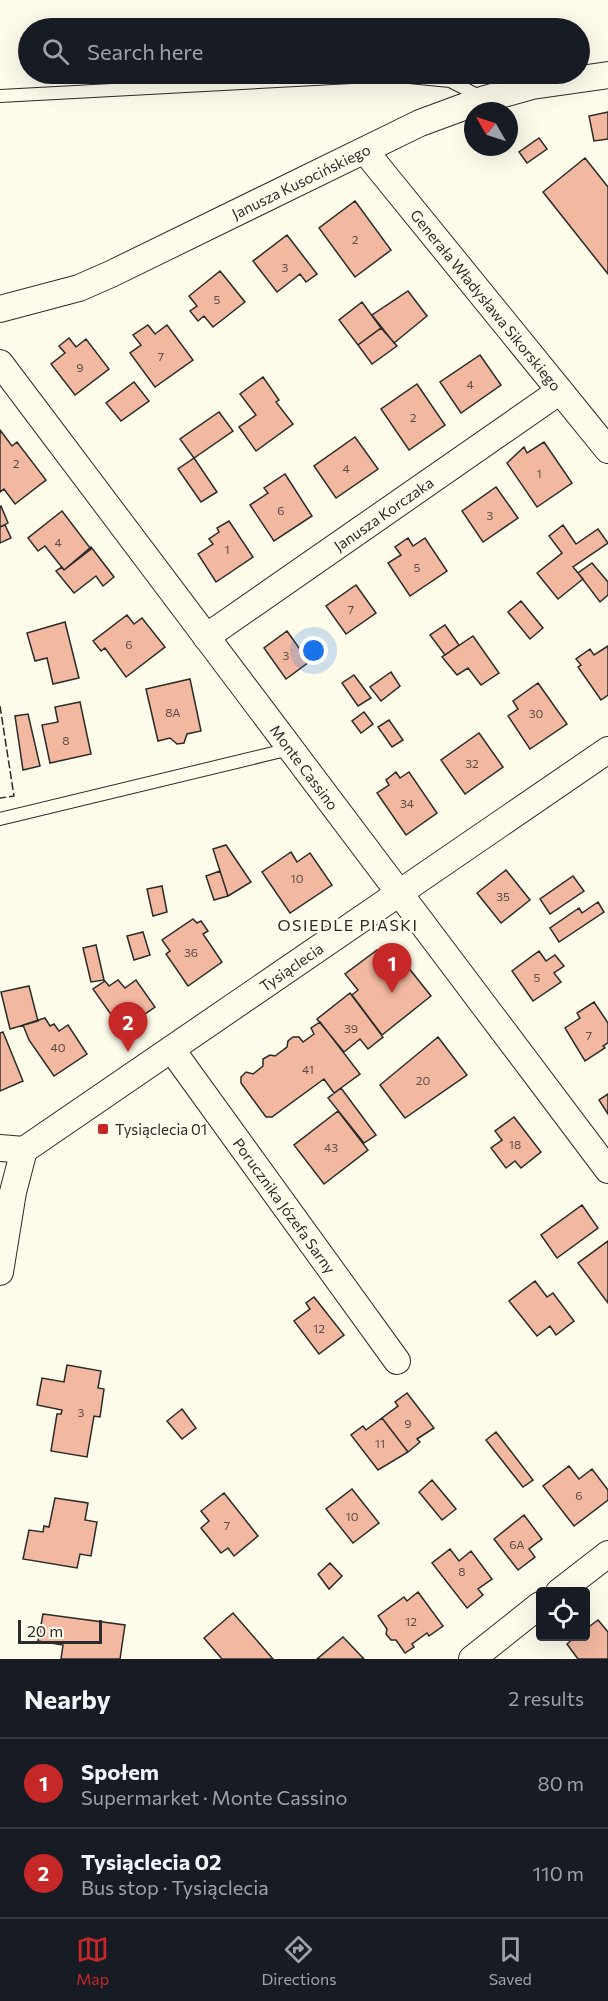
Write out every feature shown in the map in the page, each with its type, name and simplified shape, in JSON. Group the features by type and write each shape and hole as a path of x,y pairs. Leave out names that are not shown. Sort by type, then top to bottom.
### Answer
{"street":[{"name":"Janusza Kusocińskiego","path":"590,78 608,75"},
{"name":"Janusza Kusocińskiego","path":"0,309 79,288 420,123 485,99 546,84"},
{"name":"Generała Władysława Sikorskiego","path":"365,151 608,450"},
{"name":"Monte Cassino","path":"0,363 608,1170"},
{"name":"Janusza Korczaka","path":"206,637 560,391"},
{"name":"Tysiąclecia","path":"12,1149 172,1050 608,750"},
{"name":"Porucznika Józefa Sarny","path":"172,1050 398,1361"},
{"path":"0,1272 13,1192 12,1149"},
{"path":"565,1587 608,1554"},
{"path":"472,1659 536,1608"}],"lane":[{"path":"0,96 222,84"},
{"path":"456,84 485,99"},
{"path":"0,819 290,748"}],"building":[{"path":"608,112 608,139 594,141 589,116"},
{"path":"539,138 547,149 527,163 519,152"},
{"path":"585,158 608,187 608,274 543,192"},
{"path":"355,201 391,250 355,277 319,228"},
{"path":"287,235 317,274 306,282 300,274 277,292 253,261"},
{"path":"220,271 245,302 213,327 204,316 198,321 190,311 197,306 189,296"},
{"path":"408,291 427,316 394,343 372,315"},
{"path":"362,302 381,328 358,345 339,320"},
{"path":"148,325 155,334 167,325 193,360 155,387 130,353 141,345 133,335"},
{"path":"381,328 397,346 372,364 358,345"},
{"path":"69,338 76,347 86,339 109,369 75,395 51,364 65,353 59,346"},
{"path":"480,355 501,385 461,413 440,382"},
{"path":"263,377 279,400 276,402 293,424 256,451 239,427 256,415 240,394"},
{"path":"134,382 149,401 121,421 106,403"},
{"path":"417,384 445,425 409,450 381,409"},
{"path":"219,412 233,431 194,458 180,439"},
{"path":"0,430 12,446 17,442 46,480 15,504 4,489 0,492"},
{"path":"355,437 378,469 336,498 314,466"},
{"path":"544,442 572,483 537,507 507,463 524,447 527,453"},
{"path":"194,458 217,492 201,502 178,469"},
{"path":"285,474 312,516 274,541 250,505 268,493 264,488"},
{"path":"496,487 518,518 483,542 462,511"},
{"path":"0,507 8,523 0,527"},
{"path":"62,511 91,549 64,570 45,546 38,551 28,538"},
{"path":"229,521 253,557 216,582 198,554 213,544 209,539 219,532 217,528"},
{"path":"5,525 11,538 0,543 0,527"},
{"path":"563,525 576,544 598,529 608,543 573,567 583,579 558,599 537,573 562,553 549,536"},
{"path":"408,538 413,546 425,538 447,571 410,596 388,563 401,555 395,547"},
{"path":"91,547 114,577 103,586 96,576 74,593 56,571 62,567 64,570"},
{"path":"592,563 608,582 608,595 600,602 578,573"},
{"path":"356,585 376,613 346,634 326,606"},
{"path":"521,601 543,628 530,639 508,612"},
{"path":"127,615 134,624 142,618 165,647 126,677 105,648 101,651 93,641"},
{"path":"65,622 79,678 53,684 47,658 35,661 27,633"},
{"path":"445,625 459,645 445,655 430,635"},
{"path":"287,631 309,662 286,679 264,648"},
{"path":"473,636 499,673 481,685 468,668 457,675 442,657"},
{"path":"608,646 608,695 601,700 578,667 581,665 576,659 590,649 594,655"},
{"path":"391,672 400,686 381,701 370,687"},
{"path":"354,675 371,698 358,706 342,683"},
{"path":"190,679 201,731 187,734 184,743 177,744 170,738 158,741 146,689"},
{"path":"538,683 567,724 530,749 508,716 518,709 513,701"},
{"path":"80,702 91,754 50,763 42,725 58,722 55,707"},
{"path":"364,712 373,724 361,733 352,721"},
{"path":"28,714 40,766 23,770 15,716"},
{"path":"389,720 403,740 392,747 378,727"},
{"path":"479,733 503,767 465,794 441,760"},
{"path":"396,772 400,778 409,772 437,813 406,835 377,793 389,785 386,780"},
{"path":"226,845 251,882 228,896 213,849"},
{"path":"291,852 297,862 310,853 332,885 290,913 262,872"},
{"path":"506,870 530,900 501,923 477,893"},
{"path":"220,871 228,896 214,900 206,876"},
{"path":"573,876 584,891 550,914 540,899"},
{"path":"162,886 167,912 153,916 147,889"},
{"path":"598,902 604,912 559,942 550,928 579,908 582,913"},
{"path":"193,919 197,923 201,921 208,931 203,934 222,962 188,986 166,954 170,951 162,940"},
{"path":"143,932 150,955 134,960 127,936"},
{"path":"96,945 104,980 91,982 83,948"},
{"path":"377,950 396,952 431,996 382,1035 352,995 358,990 345,974"},
{"path":"539,951 546,961 555,955 564,966 554,973 561,982 533,1001 512,971"},
{"path":"118,980 125,988 136,980 155,1007 122,1030 93,989 105,981 109,986"},
{"path":"29,986 38,1021 10,1029 1,992"},
{"path":"350,993 383,1037 368,1049 360,1039 344,1052 317,1019"},
{"path":"594,1002 608,1023 608,1043 603,1046 605,1048 585,1061 565,1028 580,1018 577,1013"},
{"path":"45,1018 50,1026 54,1024 59,1031 68,1025 87,1054 54,1076 29,1040 23,1025"},
{"path":"320,1022 360,1074 334,1093 324,1079 272,1117 266,1117 241,1083 241,1077 246,1072 253,1074 263,1066 263,1059 270,1055 275,1056 287,1047 288,1041 293,1037 299,1037 303,1042 314,1034 311,1028"},
{"path":"3,1032 23,1081 0,1091 0,1033"},
{"path":"438,1037 467,1075 405,1118 380,1085"},
{"path":"341,1088 376,1135 364,1143 328,1098"},
{"path":"608,1094 608,1114 599,1100"},
{"path":"338,1111 368,1150 324,1184 294,1145"},
{"path":"514,1117 541,1152 521,1168 515,1161 506,1168 491,1148 502,1140 495,1131"},
{"path":"582,1205 598,1228 557,1258 541,1235"},
{"path":"608,1241 608,1303 578,1263"},
{"path":"535,1281 547,1297 553,1293 574,1321 556,1335 550,1326 537,1336 509,1301"},
{"path":"314,1297 344,1335 319,1354 294,1321 310,1309 306,1303"},
{"path":"67,1365 101,1371 98,1388 104,1389 100,1417 94,1416 87,1457 51,1451 57,1414 61,1414 62,1410 37,1405 42,1378 64,1382"},
{"path":"407,1393 434,1428 417,1439 420,1442 408,1452 382,1418 398,1406 395,1402"},
{"path":"182,1409 196,1428 182,1439 167,1421"},
{"path":"382,1418 408,1452 378,1470 351,1435 363,1426 366,1430"},
{"path":"496,1432 533,1480 523,1487 486,1440"},
{"path":"569,1466 579,1479 592,1469 608,1490 608,1500 574,1526 543,1486"},
{"path":"432,1480 456,1509 442,1520 419,1492"},
{"path":"352,1489 379,1523 353,1543 326,1509"},
{"path":"224,1493 258,1536 234,1556 228,1548 221,1553 201,1528 209,1521 201,1511"},
{"path":"55,1498 88,1503 85,1520 97,1522 91,1556 80,1554 77,1568 23,1559 29,1530 43,1532 44,1526 49,1527"},
{"path":"524,1515 542,1539 529,1549 535,1557 518,1570 494,1539"},
{"path":"450,1549 459,1561 471,1551 492,1579 478,1589 483,1595 467,1608 432,1563"},
{"path":"330,1563 342,1576 329,1589 318,1574"},
{"path":"418,1592 443,1626 429,1636 427,1633 412,1644 414,1647 405,1653 396,1640 391,1640 386,1634 387,1629 378,1616 404,1597 407,1601"},
{"path":"233,1613 273,1659 222,1659 204,1638"},
{"path":"43,1614 125,1625 120,1659 61,1659 63,1645 38,1641"},
{"path":"598,1620 608,1632 608,1659 578,1659 567,1644 570,1641 590,1641 590,1626"},
{"path":"343,1637 364,1659 317,1659"}],"fence":[{"path":"0,706 14,796 0,798"}],"place":[{"name":"Społem","path":"392,993"},
{"name":"Tysiąclecia 02","path":"128,1052"},
{"name":"Tysiąclecia 01","path":"103,1129"}],"district":[{"name":"OSIEDLE PIASKI","path":"348,924"}]}
